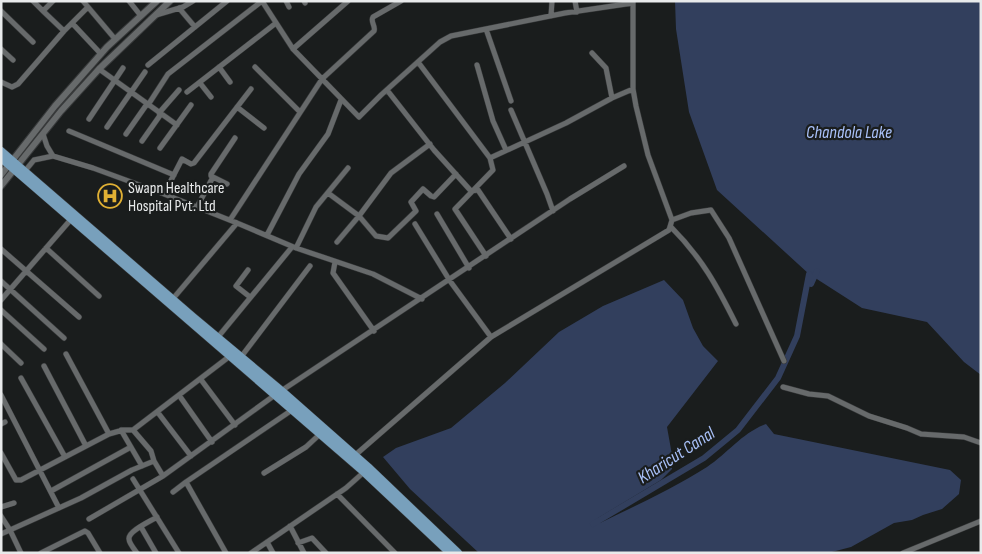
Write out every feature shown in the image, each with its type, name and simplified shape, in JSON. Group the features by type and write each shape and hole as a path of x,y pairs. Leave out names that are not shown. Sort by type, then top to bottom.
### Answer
{"main road":[{"path":"1,151 13,165 171,301 230,356 279,394 292,410 352,458 364,472 450,553"},
{"path":"1,158 25,171 73,216"},
{"path":"171,301 241,357 279,394 430,524 458,553"}],"street":[{"path":"33,1 64,31"},
{"path":"43,11 53,1"},
{"path":"83,1 115,39"},
{"path":"138,1 131,3 141,16"},
{"path":"1,186 13,165 55,106 115,39 157,1"},
{"path":"1,174 13,165 44,134 61,111 99,69 170,1"},
{"path":"155,16 180,8 193,1"},
{"path":"148,66 227,1"},
{"path":"126,134 168,74 262,1 293,49 360,118 387,90 440,42 451,36 633,2 633,89 648,155 672,220 671,228 665,234 491,337 352,458"},
{"path":"286,1 290,7"},
{"path":"293,49 348,1"},
{"path":"230,220 322,79 374,31 373,17 401,1"},
{"path":"551,16 552,1"},
{"path":"575,1 576,12"},
{"path":"1,82 9,86 15,86 88,7"},
{"path":"180,8 195,27"},
{"path":"1,11 33,42"},
{"path":"72,23 101,54"},
{"path":"187,92 276,23"},
{"path":"486,29 511,101"},
{"path":"1,49 13,60"},
{"path":"592,53 606,68 612,98"},
{"path":"418,62 490,158 492,170 455,209 486,256"},
{"path":"477,65 493,121 506,150"},
{"path":"255,67 300,112"},
{"path":"89,119 123,68"},
{"path":"219,68 230,82"},
{"path":"99,69 177,125"},
{"path":"107,127 145,72"},
{"path":"200,83 211,97"},
{"path":"164,194 182,159 191,164 194,163 251,89"},
{"path":"490,158 566,123 633,89"},
{"path":"142,141 160,113 179,90"},
{"path":"387,90 430,144 472,191"},
{"path":"267,235 299,174 328,134 341,100"},
{"path":"160,148 192,105"},
{"path":"237,107 264,128"},
{"path":"510,110 553,211"},
{"path":"69,131 174,175"},
{"path":"44,134 53,156"},
{"path":"197,207 213,177 211,174 235,138"},
{"path":"337,242 360,216 390,173 430,144"},
{"path":"25,171 34,160 53,156 93,168 230,220 294,248 373,274 422,299"},
{"path":"89,519 162,476 279,394 553,211 624,166"},
{"path":"218,338 250,297 294,248 316,207 348,168"},
{"path":"328,192 360,216 376,236 388,238 416,211 411,202 423,190 434,196 456,174"},
{"path":"213,177 227,184"},
{"path":"472,191 478,190 511,239"},
{"path":"672,220 691,213 711,210 729,238 784,361"},
{"path":"437,214 469,268"},
{"path":"1,300 73,216"},
{"path":"171,301 237,223"},
{"path":"415,224 450,281 491,337"},
{"path":"671,228 687,243 715,281 736,324"},
{"path":"46,248 99,296"},
{"path":"1,250 79,317"},
{"path":"335,262 333,273 374,331"},
{"path":"241,357 310,266"},
{"path":"248,270 236,286 250,297"},
{"path":"1,281 64,338"},
{"path":"1,310 44,349"},
{"path":"1,354 4,346 21,362"},
{"path":"66,354 109,434"},
{"path":"1,453 16,480 21,480 109,434 121,430 133,430 230,356"},
{"path":"44,366 86,446"},
{"path":"21,378 65,457"},
{"path":"202,381 235,425"},
{"path":"783,388 828,396 869,416 922,434 964,437 981,443"},
{"path":"1,395 59,508"},
{"path":"180,398 212,442"},
{"path":"173,492 292,410"},
{"path":"159,414 191,456"},
{"path":"121,430 142,466"},
{"path":"133,430 151,451 162,476"},
{"path":"264,473 306,447 320,434"},
{"path":"51,491 131,447"},
{"path":"1,534 59,508 154,461"},
{"path":"255,552 337,494 364,472"},
{"path":"133,479 179,553"},
{"path":"186,482 226,553"},
{"path":"337,494 395,553"},
{"path":"1,508 14,503"},
{"path":"1,516 21,553"},
{"path":"137,553 129,536 132,531 157,518"},
{"path":"903,553 981,521"},
{"path":"290,526 304,553"},
{"path":"141,527 156,553"},
{"path":"40,553 85,531 100,553"},
{"path":"298,543 312,538 326,553"},
{"path":"267,542 273,553"}],"water":[{"name":"Chandola Lake","path":"675,1 981,1 981,375 964,362 927,322 862,308 809,274 717,190 689,112 676,29"},
{"path":"664,280 683,300 693,328 703,346 718,361 667,427 672,455 672,469 661,480 598,518 600,523 694,475 715,462 742,438 766,424 774,434 950,470 961,480 959,494 942,509 912,520 894,523 851,547 828,553 479,553 410,489 383,457 396,448 451,428 505,383 559,332 603,306"}],"waterway":[{"name":"Kharicut Canal","path":"593,524 704,458 738,430 778,378 797,336 809,274 811,284 817,271"}],"place":[{"name":"Swapn Healthcare Hospital Pvt. Ltd","path":"110,196"}]}
